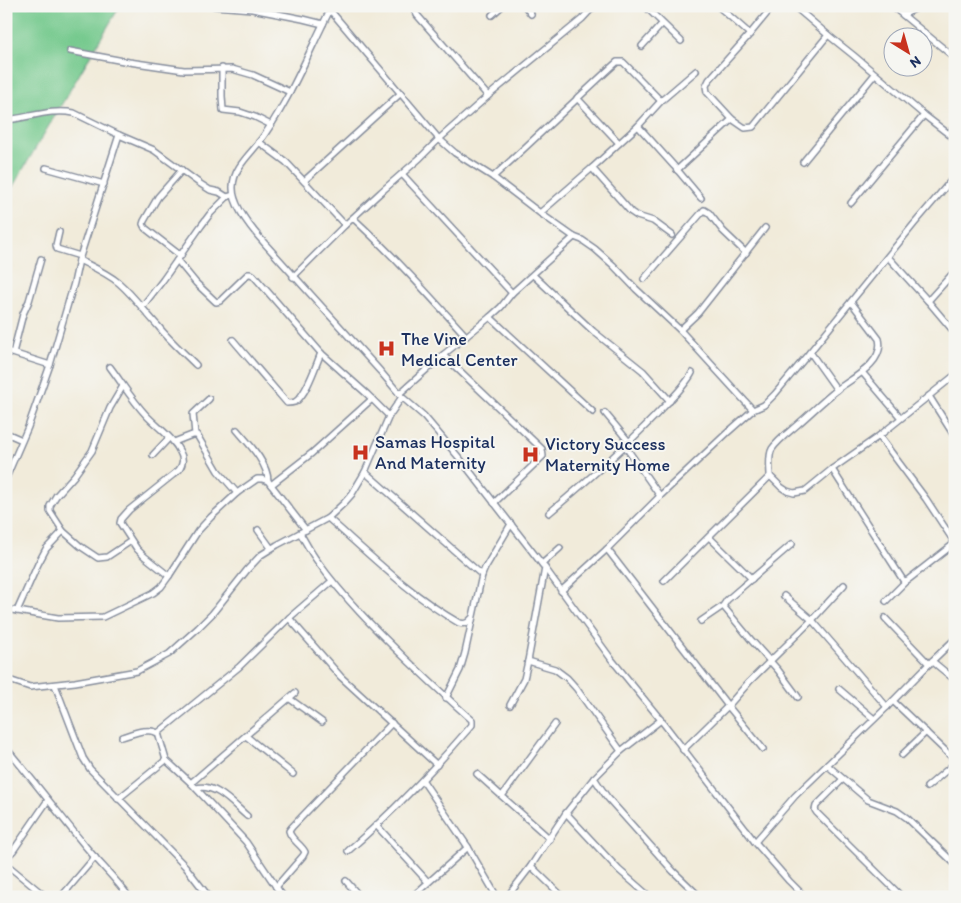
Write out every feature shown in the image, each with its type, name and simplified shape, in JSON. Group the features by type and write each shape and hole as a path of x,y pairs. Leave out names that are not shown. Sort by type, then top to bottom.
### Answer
{"street":[{"path":"214,6 252,7 323,24"},
{"path":"492,15 502,6"},
{"path":"525,6 531,14"},
{"path":"294,277 345,225 439,139 582,19 594,6"},
{"path":"645,6 681,41"},
{"path":"718,6 750,34"},
{"path":"773,6 709,80 706,86 707,92 732,119 745,128 753,126 828,35"},
{"path":"794,6 955,139"},
{"path":"892,6 955,58"},
{"path":"903,15 920,6"},
{"path":"413,7 417,15 488,96"},
{"path":"142,307 206,220 230,196 239,167 271,125 290,92 331,8 439,139 455,153 493,176 574,237 595,249 680,330 753,410"},
{"path":"642,46 662,24"},
{"path":"70,51 184,70 232,69 253,75 290,92"},
{"path":"493,176 617,62 626,65 662,101"},
{"path":"222,68 223,110 240,112 271,125"},
{"path":"540,213 638,126 696,70"},
{"path":"803,162 875,74"},
{"path":"304,181 401,94"},
{"path":"577,98 619,143"},
{"path":"6,120 41,114 69,112 78,115 154,150 199,184 210,190 230,196 250,227 400,395 424,416 461,460 543,566 612,660 755,842 805,897"},
{"path":"851,203 924,115"},
{"path":"677,170 732,119"},
{"path":"638,126 700,198"},
{"path":"949,134 955,126"},
{"path":"6,478 28,428 50,365 80,258 120,135"},
{"path":"259,142 286,162 345,225"},
{"path":"46,168 104,184"},
{"path":"592,168 632,212 637,216 653,220 672,235"},
{"path":"182,170 158,198 143,224 145,228 179,258 196,283 217,303 248,274 253,275 321,353 389,416"},
{"path":"402,174 512,293"},
{"path":"561,590 607,549 727,433 753,410 764,405 775,394 955,176"},
{"path":"644,279 704,210 746,253"},
{"path":"353,218 383,246 466,336"},
{"path":"680,330 694,317 765,228"},
{"path":"59,232 57,249 80,258 120,284 156,325 196,365"},
{"path":"6,679 30,687 114,676 137,671 169,654 212,614 254,562 271,548 328,518 348,498 365,472 400,395 443,355 490,317 512,293 574,237"},
{"path":"888,257 955,333"},
{"path":"12,353 22,314 29,301 41,259"},
{"path":"928,301 955,271"},
{"path":"533,275 594,331 642,371 670,401"},
{"path":"664,580 770,476 770,454 772,449 837,390 862,372 876,357 881,346 879,339 852,302"},
{"path":"490,317 593,412"},
{"path":"233,340 287,403 296,402 302,395 308,386 321,353"},
{"path":"6,351 50,365"},
{"path":"810,352 837,390"},
{"path":"443,355 542,449 543,456 494,504"},
{"path":"110,367 146,415 172,440 183,461 179,470 120,519 120,523 131,541 144,556 169,576"},
{"path":"862,372 901,418"},
{"path":"549,513 627,444 670,401 692,373"},
{"path":"770,476 787,491 794,493 805,491 832,469 879,436 955,375"},
{"path":"123,386 110,408 92,451 74,476 51,502 50,510 62,531 98,558 106,557 131,541"},
{"path":"929,396 955,437"},
{"path":"209,399 193,414 195,434 199,436 218,471 237,493"},
{"path":"270,483 312,453 372,399"},
{"path":"605,413 660,496"},
{"path":"237,430 255,452 263,465 270,483 306,530"},
{"path":"6,433 22,440"},
{"path":"153,455 172,440 195,434"},
{"path":"879,436 926,499 955,543 906,581 886,601"},
{"path":"832,469 900,577 906,581"},
{"path":"365,472 482,575"},
{"path":"6,609 58,618 103,617 153,593 161,587 198,531 237,493 257,479 270,483"},
{"path":"328,518 424,601 458,623 464,624 472,618"},
{"path":"446,698 460,670 482,575 511,524"},
{"path":"258,530 271,548"},
{"path":"17,611 46,549 62,531"},
{"path":"300,533 317,561 346,598 375,629 473,722 423,781 377,826 348,850"},
{"path":"709,537 752,579"},
{"path":"701,621 723,606 727,600 792,544"},
{"path":"510,706 524,679 543,566 560,548"},
{"path":"607,549 763,749"},
{"path":"158,733 239,667 289,618 332,581"},
{"path":"683,750 844,586"},
{"path":"784,596 812,620 887,707"},
{"path":"723,606 784,677 798,697"},
{"path":"289,618 341,677 437,765"},
{"path":"886,618 930,662 955,680"},
{"path":"755,842 794,796 828,765 955,639"},
{"path":"528,661 555,669 567,678 621,752"},
{"path":"55,685 86,764 185,866 209,897"},
{"path":"839,689 874,719"},
{"path":"191,783 296,693"},
{"path":"290,699 322,722"},
{"path":"893,701 955,761 927,787"},
{"path":"507,897 550,839 566,813 594,778 621,752 661,720"},
{"path":"273,897 305,852 303,847 290,835 289,832 292,827 392,723"},
{"path":"502,796 555,724"},
{"path":"122,737 150,730 158,733 166,760 196,788 246,842 284,897"},
{"path":"902,755 926,732"},
{"path":"246,736 293,774"},
{"path":"6,748 129,897"},
{"path":"118,798 166,760"},
{"path":"828,765 868,800 904,816 954,861"},
{"path":"477,774 550,839"},
{"path":"594,778 607,797 673,871 700,897"},
{"path":"843,779 816,806 817,813 902,897"},
{"path":"423,781 468,847 497,897"},
{"path":"196,788 207,787 220,793 247,816"},
{"path":"6,858 13,852 48,800"},
{"path":"566,813 619,870 650,897"},
{"path":"377,826 428,882"},
{"path":"412,897 468,847"},
{"path":"60,897 95,858"},
{"path":"6,864 46,897"},
{"path":"531,866 563,897"},
{"path":"346,880 360,897"}],"green space":[{"path":"6,6 120,6 6,198"}],"place":[{"name":"The Vine Medical Center","path":"387,349"},
{"name":"Samas Hospital And Maternity","path":"361,452"},
{"name":"Victory Success Maternity Home","path":"531,454"}]}
